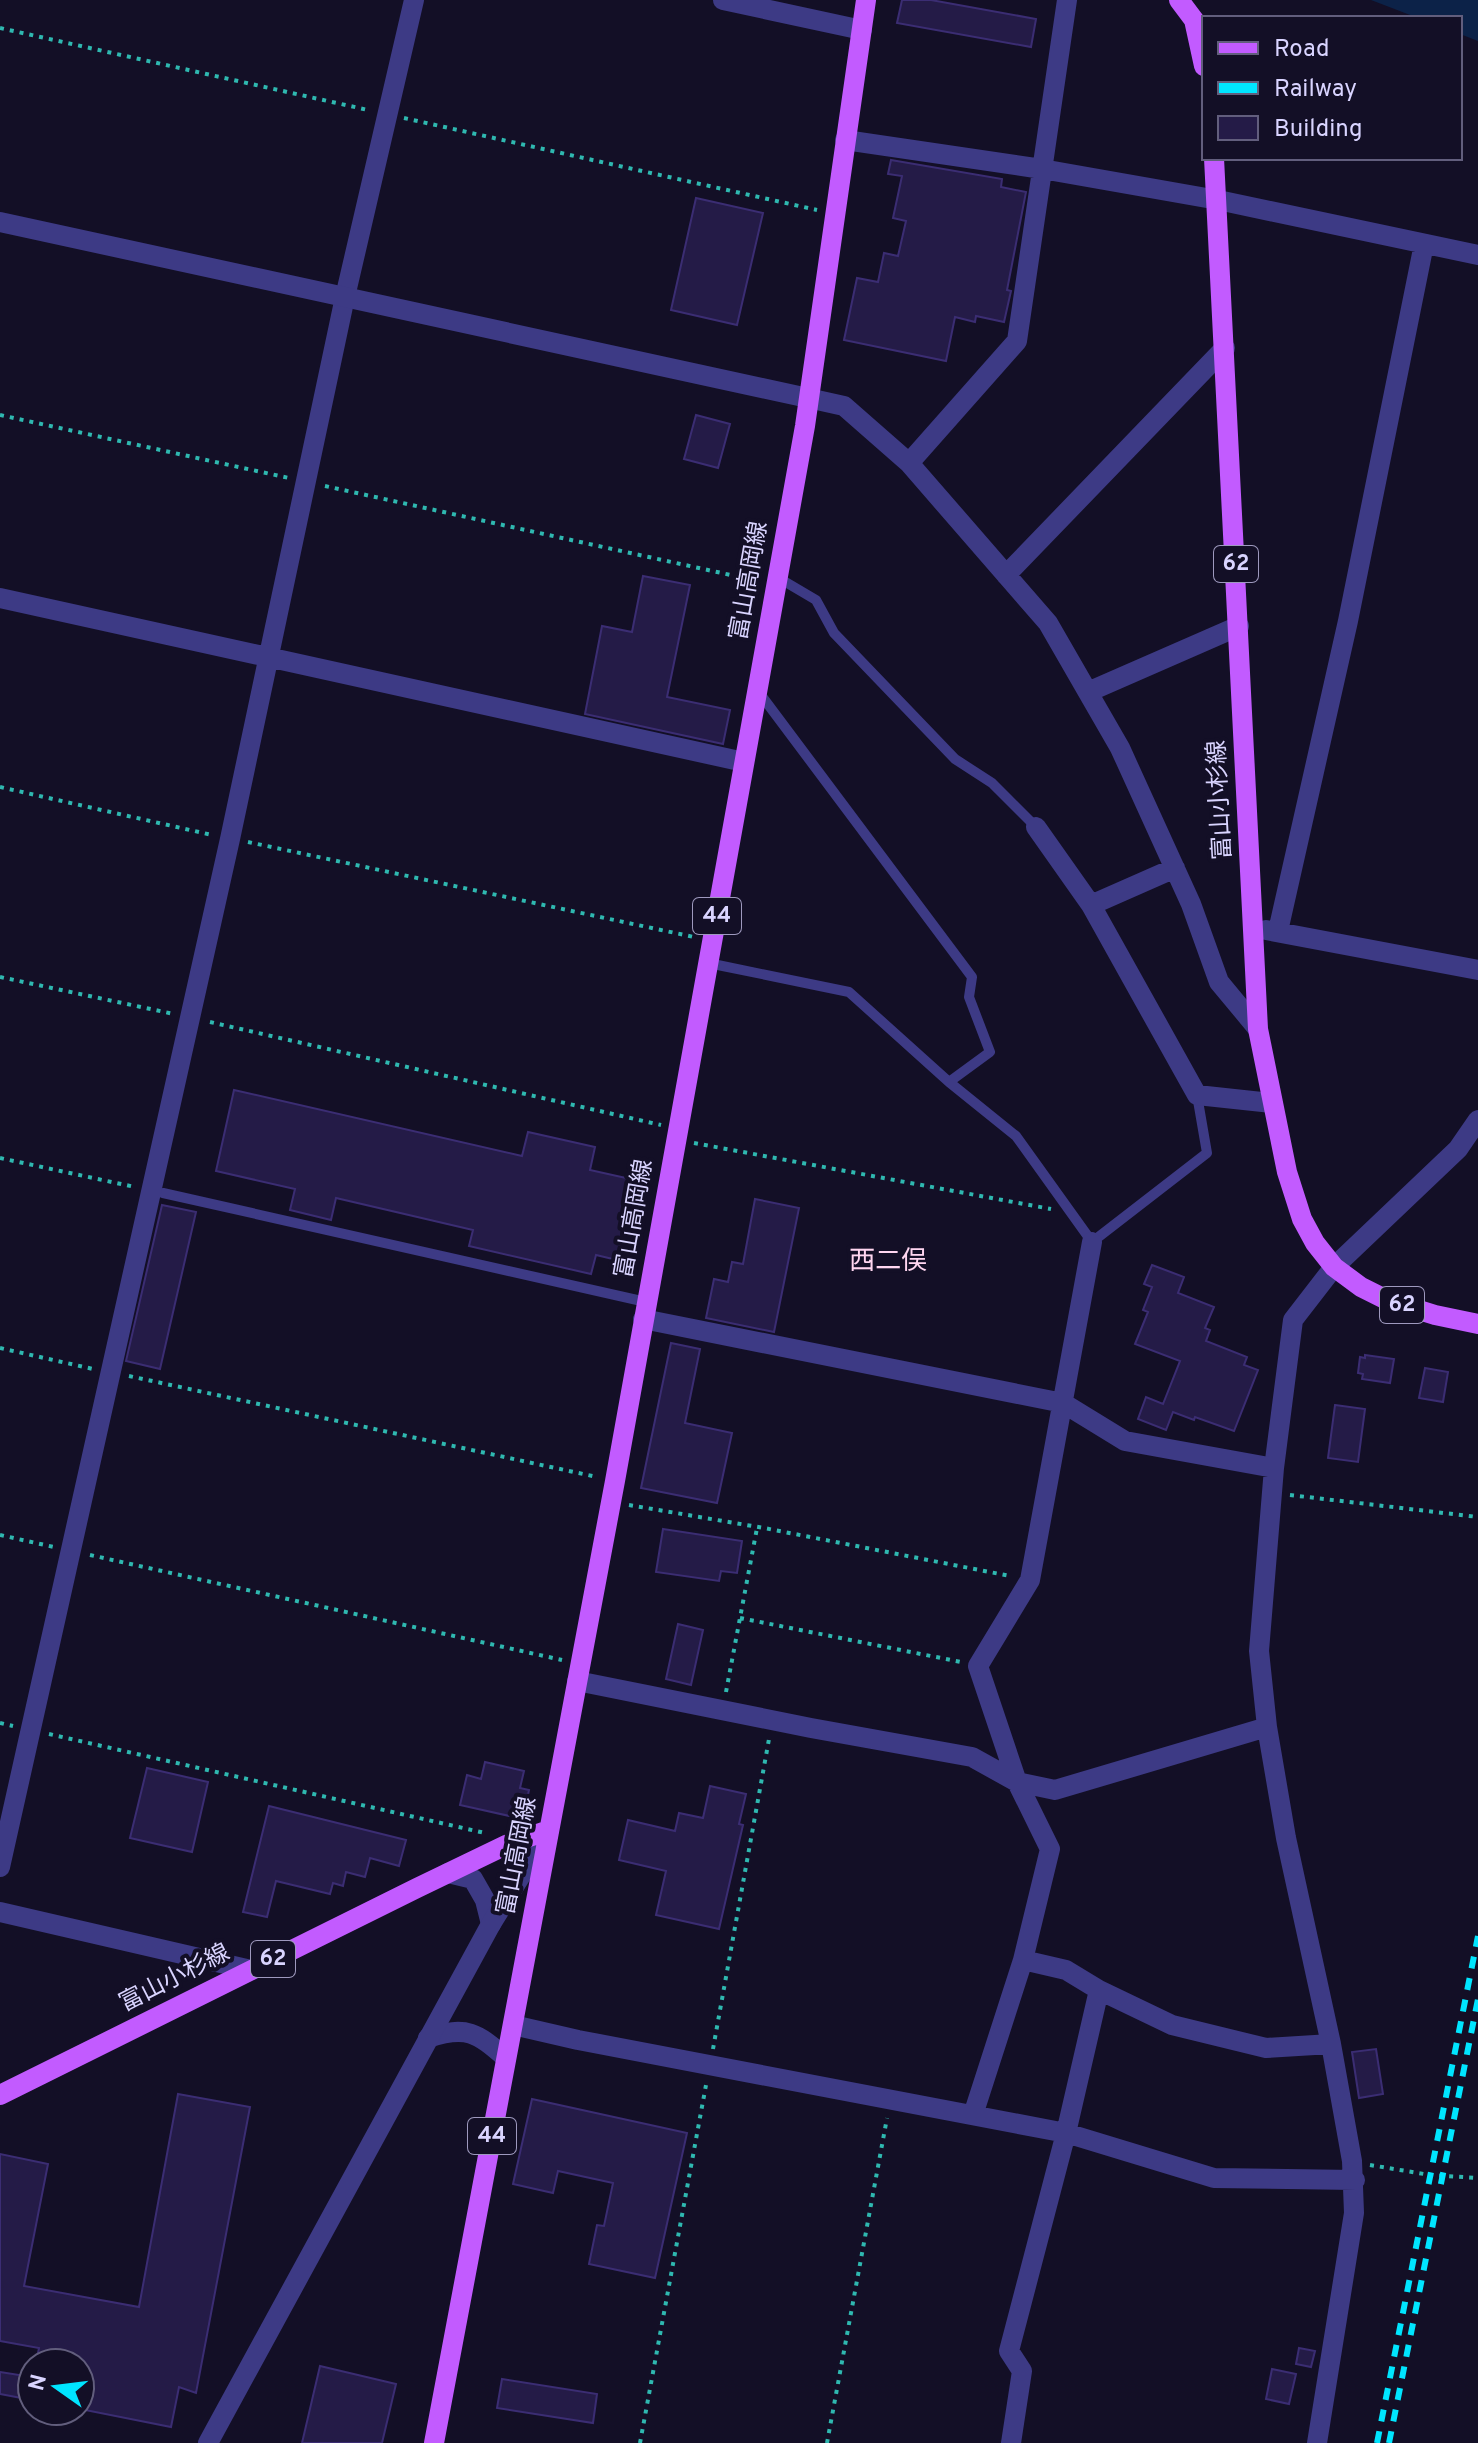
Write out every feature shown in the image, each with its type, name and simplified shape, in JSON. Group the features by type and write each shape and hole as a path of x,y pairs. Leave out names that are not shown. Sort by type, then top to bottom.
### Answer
{"main road":[{"name":"富山高岡線","path":"434,2443 615,1481 777,581 808,398 866,0"},
{"path":"1179,0 1194,20 1202,57"},
{"name":"富山小杉線","path":"1214,160 1258,1029 1287,1172 1302,1219 1315,1243 1334,1267 1361,1287 1387,1300 1478,1324"},
{"name":"富山小杉線","path":"0,2095 506,1845 549,1830"}],"street":[{"path":"0,1867 111,1373 157,1192 190,1018 345,297 414,0"},
{"path":"723,0 862,30"},
{"path":"909,463 1017,341 1067,0"},
{"path":"845,140 1042,169 1218,200 1478,255"},
{"path":"0,222 844,406 909,463 1048,623 1120,748 1191,904 1219,982 1258,1029"},
{"path":"1278,931 1348,621 1424,244"},
{"path":"1006,575 1225,348"},
{"path":"0,598 744,762"},
{"path":"1088,692 1239,626"},
{"path":"1036,827 1091,905 1197,1095 1272,1103"},
{"path":"1091,905 1175,868"},
{"path":"1254,928 1478,970"},
{"path":"1317,2443 1354,2213 1354,2170 1331,2044 1286,1838 1267,1727 1259,1651 1274,1468 1293,1320 1334,1267 1458,1149 1478,1120"},
{"path":"973,2115 1023,1960 1050,1849 1017,1782 978,1666 1030,1580 1092,1242"},
{"path":"644,1311 1063,1403 1125,1441 1274,1468"},
{"path":"578,1672 722,1710 972,1757 1017,1782 1055,1790 1267,1727"},
{"path":"208,2443 491,1924 549,1830"},
{"path":"448,1873 473,1879 485,1900 491,1924"},
{"path":"0,1912 251,1970"},
{"path":"1023,1960 1066,1970 1099,1990 1172,2025 1266,2048 1331,2044"},
{"path":"1011,2443 1022,2371 1009,2351 1066,2133 1099,1990"},
{"path":"513,2025 1066,2133 1214,2178 1354,2170"},
{"path":"428,2038 451,2030 478,2034 506,2058"}],"lane":[{"path":"777,581 816,600 834,633 955,759 992,783 1036,827"},
{"path":"757,689 972,977 969,997 990,1052 949,1082"},
{"path":"708,963 849,992 949,1082 1016,1136 1092,1242 1207,1153 1197,1095"},
{"path":"157,1192 644,1311"}],"path":[{"path":"0,28 835,214"},
{"path":"0,415 777,581"},
{"path":"0,787 230,839 712,940"},
{"path":"0,977 190,1018 677,1134 1071,1213"},
{"path":"0,1158 157,1192"},
{"path":"0,1348 615,1481"},
{"path":"1272,1493 1478,1517"},
{"path":"611,1502 1030,1580"},
{"path":"722,1710 757,1527"},
{"path":"0,1535 578,1672"},
{"path":"740,1618 978,1666"},
{"path":"0,1723 484,1832 506,1845"},
{"path":"827,2443 890,2100"},
{"path":"1354,2170 1478,2178"}],"water":[{"path":"1371,0 1478,0 1478,41 1462,35 1462,16 1413,16"}],"building":[{"path":"902,0 931,0 1036,19 1031,47 897,23"},
{"path":"891,160 1002,179 1001,187 1026,192 1004,322 976,316 975,322 955,317 946,361 844,340 857,278 878,282 884,253 898,256 906,221 893,218 902,176 888,174"},
{"path":"696,198 763,213 737,325 671,310"},
{"path":"696,415 730,424 718,468 684,459"},
{"path":"643,576 690,585 667,697 730,710 723,744 585,714 602,626 632,632"},
{"path":"234,1090 522,1156 528,1132 595,1147 590,1170 635,1180 617,1260 596,1255 591,1274 469,1246 473,1230 336,1198 331,1220 290,1210 295,1189 216,1171"},
{"path":"755,1199 799,1208 774,1332 706,1318 714,1279 728,1282 732,1262 743,1264"},
{"path":"162,1205 196,1212 160,1369 126,1361"},
{"path":"1152,1265 1184,1277 1178,1293 1214,1307 1205,1328 1210,1330 1206,1341 1247,1357 1244,1365 1258,1370 1234,1431 1173,1412 1166,1430 1138,1419 1146,1397 1163,1404 1180,1361 1135,1344 1148,1312 1143,1310 1152,1287 1144,1284"},
{"path":"671,1343 700,1349 685,1423 732,1433 717,1503 641,1488"},
{"path":"1365,1355 1394,1359 1390,1383 1362,1379 1363,1374 1358,1373 1360,1357 1365,1358"},
{"path":"1425,1368 1448,1372 1443,1402 1419,1398"},
{"path":"1335,1405 1365,1409 1358,1462 1328,1458"},
{"path":"663,1529 742,1541 737,1573 721,1571 719,1581 656,1572"},
{"path":"678,1624 703,1630 691,1685 666,1679"},
{"path":"485,1762 524,1771 520,1788 529,1790 523,1819 460,1805 467,1775 481,1779"},
{"path":"147,1768 208,1782 192,1852 130,1838"},
{"path":"710,1786 746,1794 739,1824 743,1825 719,1929 656,1915 666,1871 619,1860 628,1820 675,1831 679,1813 703,1818"},
{"path":"269,1806 406,1840 399,1866 370,1858 365,1877 346,1872 343,1886 333,1883 330,1894 276,1881 267,1917 243,1912"},
{"path":"1376,2049 1383,2094 1359,2098 1352,2052"},
{"path":"178,2094 250,2107 196,2393 179,2387 171,2427 96,2412 96,2347 33,2347 0,2341 0,2154 48,2164 24,2286 139,2307"},
{"path":"532,2099 687,2133 655,2278 589,2264 597,2225 604,2226 613,2183 558,2171 553,2193 513,2184"},
{"path":"1299,2348 1315,2351 1311,2367 1296,2364"},
{"path":"320,2366 396,2384 382,2443 302,2443"},
{"path":"1272,2369 1296,2374 1289,2404 1266,2399"},
{"path":"0,2372 16,2374 16,2397 0,2394"},
{"path":"502,2379 597,2394 593,2423 497,2408"}],"railway":[{"path":"1377,2443 1478,1936"},
{"path":"1389,2443 1478,1999"}],"district":[{"name":"西二俣","path":"888,1262"}]}
